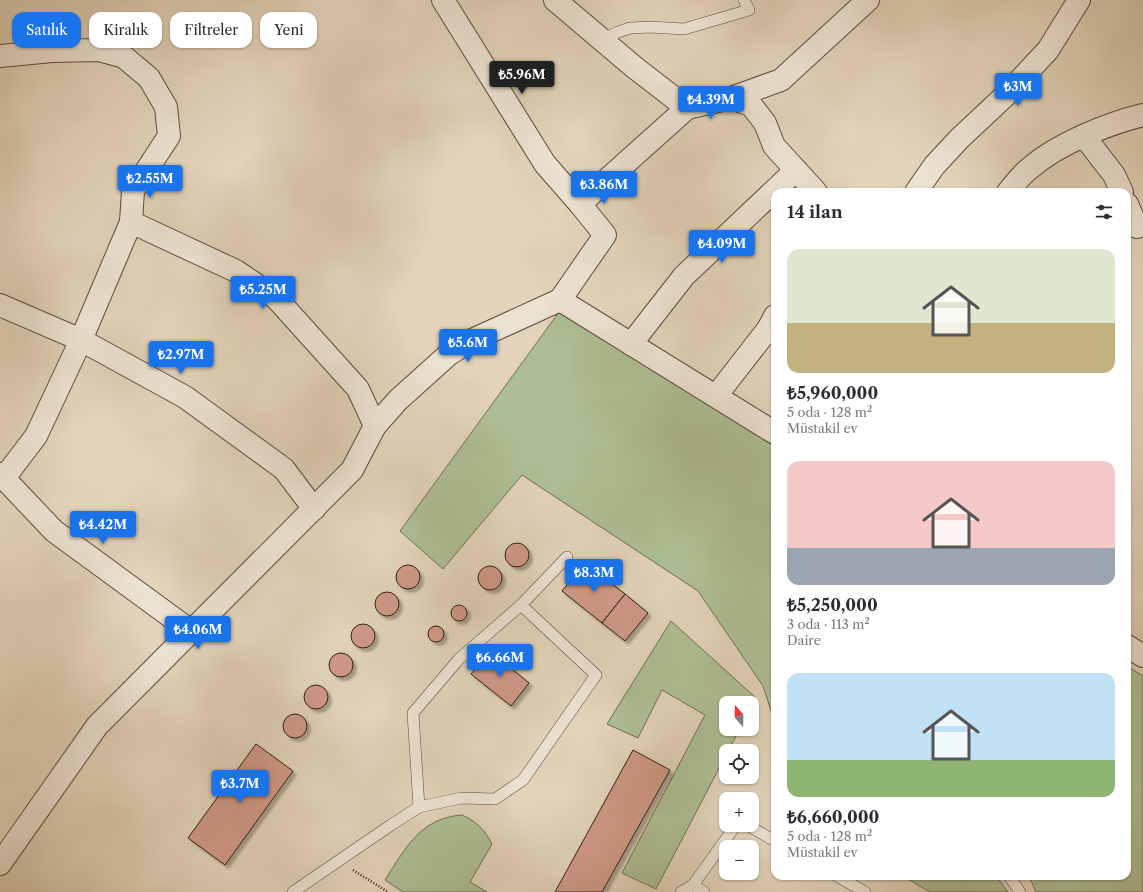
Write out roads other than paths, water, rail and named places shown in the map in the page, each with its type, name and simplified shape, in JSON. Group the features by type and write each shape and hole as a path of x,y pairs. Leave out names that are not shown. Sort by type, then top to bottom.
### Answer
{"street":[{"path":"0,864 97,726 352,470 375,426 398,400 448,355 470,341 560,300 606,235 545,164 443,0"},
{"path":"554,0 634,67 687,108"},
{"path":"580,204 687,108 731,98 781,80 868,0"},
{"path":"919,188 934,166 959,139 1007,94 1048,50 1079,0"},
{"path":"0,56 52,51 99,50 124,57 149,78 166,108 169,136 134,191 131,222 81,340 36,436 2,476 54,531 192,632"},
{"path":"731,98 751,105 765,123 774,146 812,188"},
{"path":"1012,188 1029,169 1055,150 1115,122 1143,115"},
{"path":"1084,136 1114,175 1120,188"},
{"path":"777,188 796,170"},
{"path":"631,344 684,276 771,194"},
{"path":"1131,215 1136,228"},
{"path":"131,222 236,270 276,298 358,389 375,426"},
{"path":"560,300 771,430"},
{"path":"0,305 81,340 186,397 284,469 314,509"},
{"path":"716,396 771,323"},
{"path":"1131,648 1143,656"}],"lane":[{"path":"602,40 630,28 651,27 684,29 750,10 744,0"},
{"path":"419,807 412,713 459,659 521,606 567,557"},
{"path":"293,892 419,807 461,798 495,799 523,780 596,675 521,606"},
{"path":"680,892 693,885 731,832"},
{"path":"759,832 771,839"},
{"path":"844,880 865,892"},
{"path":"1012,880 1020,892"},
{"path":"693,885 704,892"}]}
